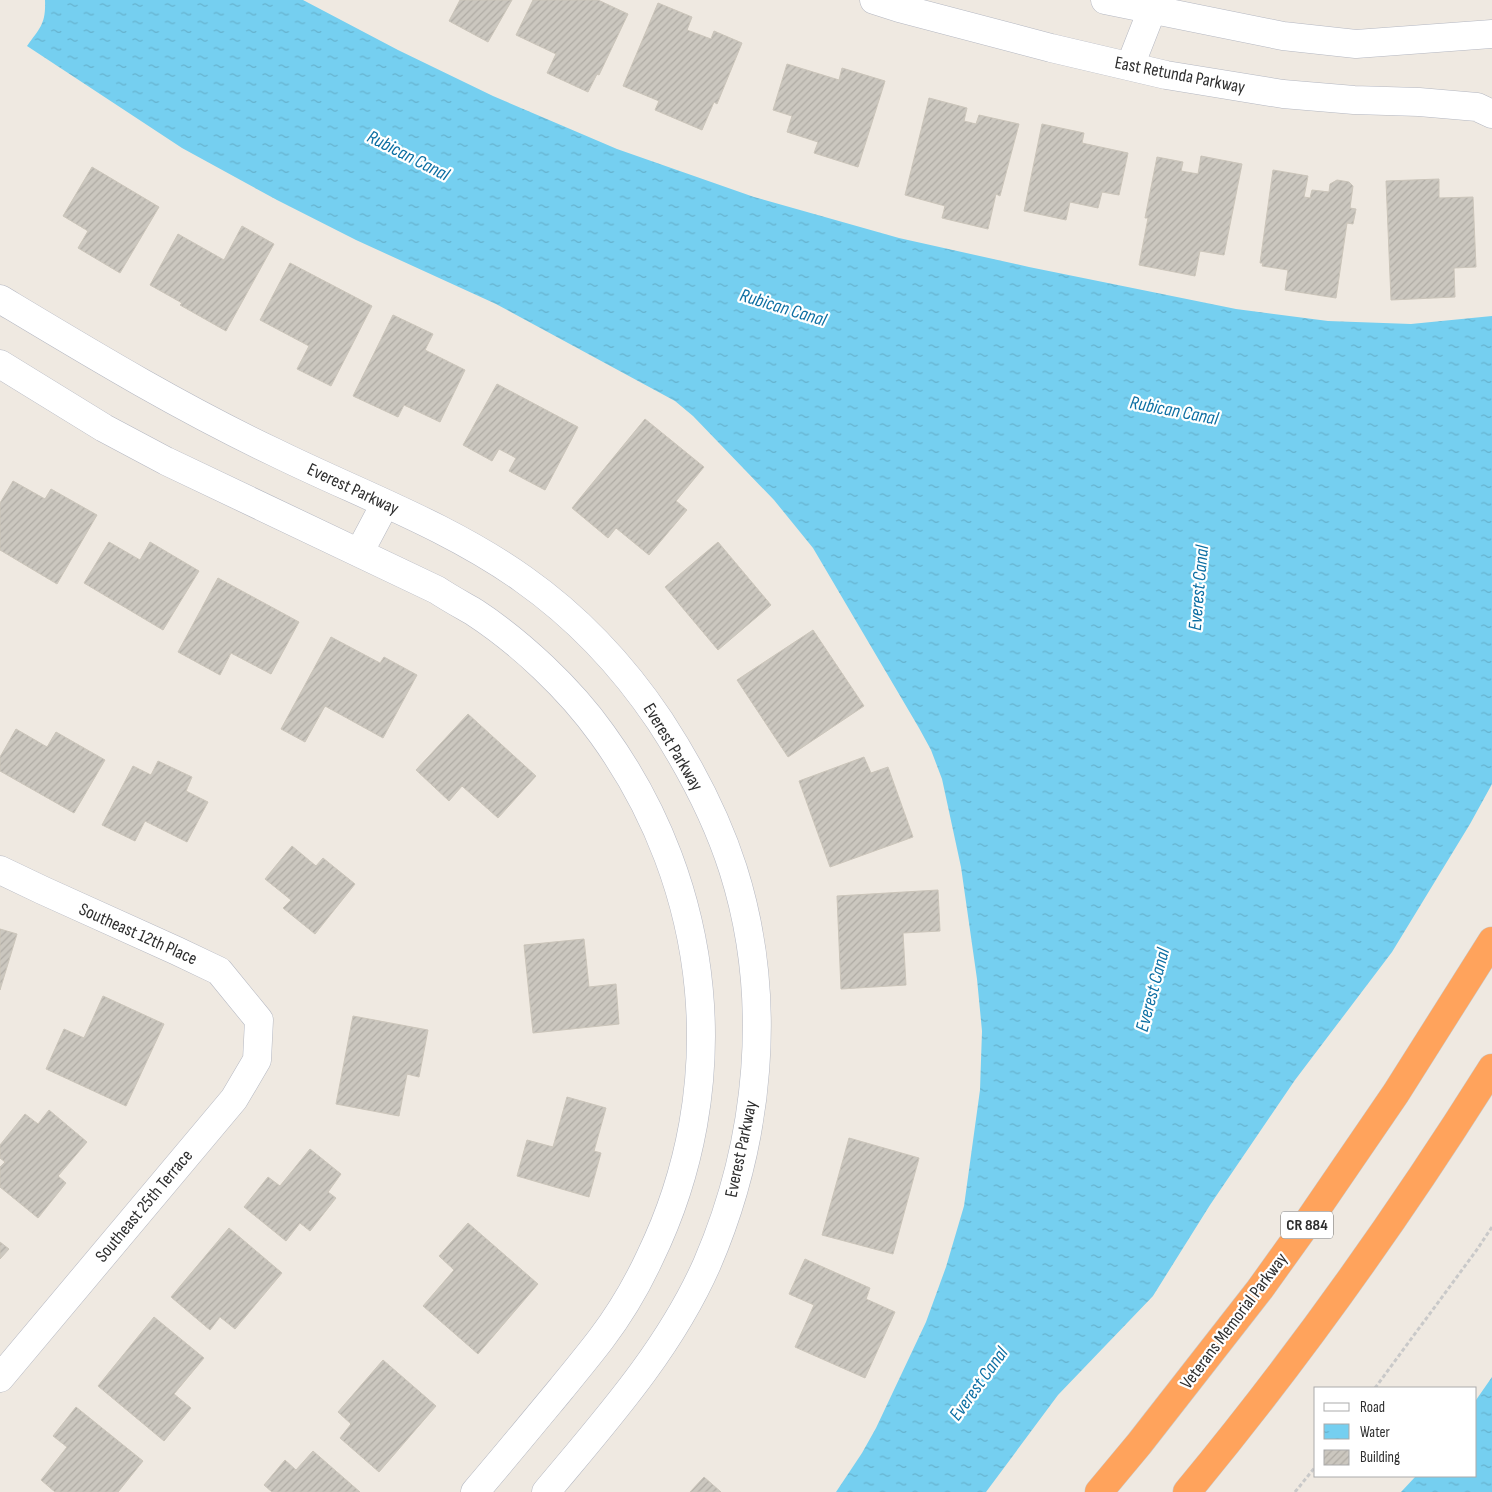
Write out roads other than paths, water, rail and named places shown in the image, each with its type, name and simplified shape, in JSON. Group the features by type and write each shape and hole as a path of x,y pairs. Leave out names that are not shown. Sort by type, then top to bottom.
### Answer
{"highway":[{"name":"Veterans Memorial Parkway","path":"1099,1492 1232,1325 1303,1229 1407,1077 1492,942"},
{"path":"1187,1492 1259,1402 1336,1300 1445,1143 1492,1068"}],"street":[{"name":"East Retunda Parkway","path":"874,0 1051,48 1166,75 1283,94 1477,107 1492,114"},
{"path":"1105,0 1156,5 1283,36 1356,44 1492,34"},
{"path":"1130,66 1156,5"},
{"name":"Everest Parkway","path":"0,299 111,366 193,412 273,452 451,534 525,580 592,637 622,670 650,706 675,744 697,784 733,869 744,912 752,956 756,1000 756,1044 754,1088 746,1141 723,1223 706,1266 685,1308 661,1348 623,1400 546,1492"},
{"path":"0,364 104,428 166,461 437,590 475,613 543,668 601,732 625,768 646,806 664,846 686,915 696,964 701,1002 702,1042 700,1081 684,1166 666,1221 651,1256 628,1298 602,1338 475,1492"},
{"path":"359,553 385,504"},
{"name":"Southeast 12th Place","path":"0,870 220,972 259,1020"},
{"name":"Southeast 25th Terrace","path":"0,1378 234,1099 257,1060 259,1020"}],"water":[{"path":"45,0 303,0 398,50 493,96 617,149 754,197 899,238 1029,267 1236,309 1328,321 1411,324 1492,316 1492,784 1470,824 1392,952 1295,1080 1210,1205 1153,1296 1058,1395 986,1492 836,1492 876,1428 926,1322 946,1267 964,1206 980,1090 982,1031 977,979 961,867 942,779 931,750 919,728 813,548 774,500 693,416 675,401 496,304 356,240 277,200 182,148 27,46 39,30 43,20"},
{"path":"1492,1377 1492,1492 1401,1492 1415,1477 1477,1477 1477,1399"}],"water label":[{"name":"Rubican Canal","path":"408,156"},
{"name":"Rubican Canal","path":"783,308"},
{"name":"Rubican Canal","path":"1174,411"},
{"name":"Everest Canal","path":"1199,588"},
{"name":"Everest Canal","path":"1153,990"},
{"name":"Everest Canal","path":"979,1384"}]}
